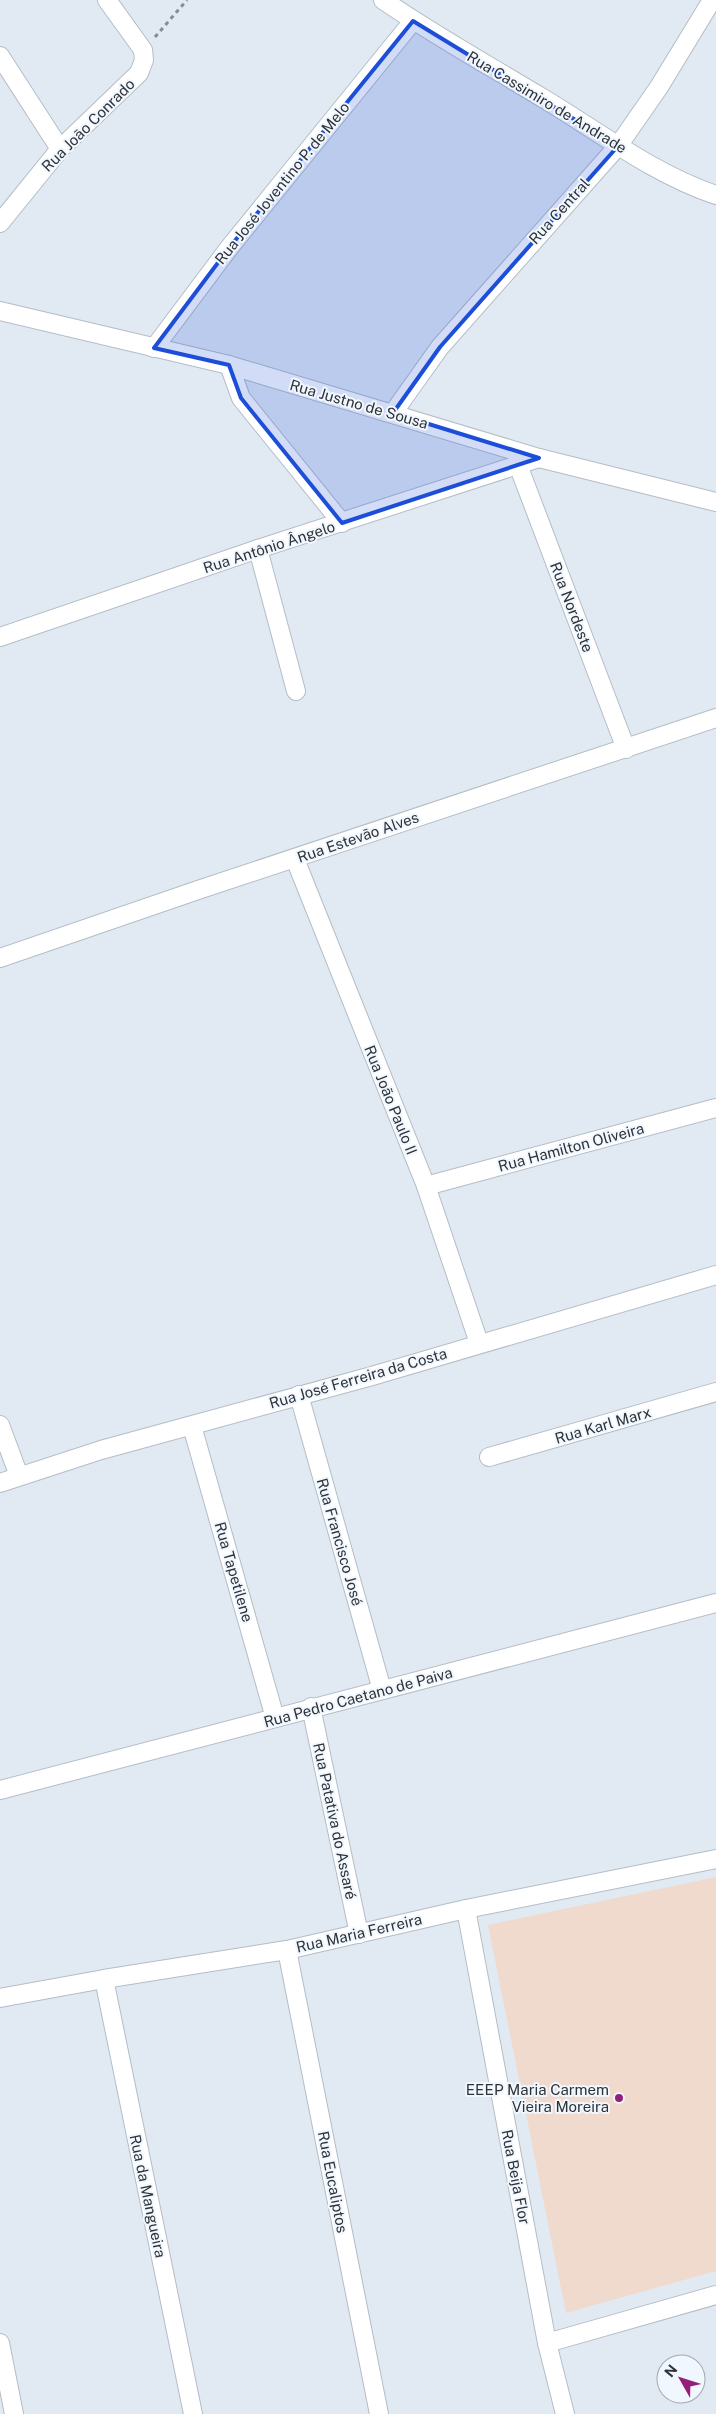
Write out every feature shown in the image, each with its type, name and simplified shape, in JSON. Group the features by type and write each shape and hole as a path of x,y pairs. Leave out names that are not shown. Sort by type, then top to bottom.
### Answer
{"street":[{"path":"107,0 143,50"},
{"name":"Rua Cassimiro de Andrade","path":"383,0 413,21 542,97 618,146 672,176 716,195"},
{"name":"Rua Central","path":"393,413 440,347 618,146 659,87 712,0"},
{"name":"Rua José Joventino P. de Melo","path":"154,348 229,248 413,21"},
{"name":"Rua João Conrado","path":"0,223 60,149 139,73 144,60 143,50"},
{"path":"0,56 60,149"},
{"name":"Rua Justno de Sousa","path":"0,311 228,365 539,458 716,502"},
{"path":"228,365 241,398 342,523"},
{"name":"Rua Antônio Ângelo","path":"0,637 539,458"},
{"name":"Rua Nordeste","path":"518,465 626,749"},
{"path":"258,550 296,691"},
{"name":"Rua Estevão Alves","path":"0,958 200,888 295,859 541,775 626,749 716,718"},
{"name":"Rua João Paulo II","path":"295,859 426,1186 479,1344"},
{"name":"Rua Hamilton Oliveira","path":"426,1186 716,1108"},
{"name":"Rua José Ferreira da Costa","path":"0,1483 101,1450 192,1426 716,1275"},
{"name":"Rua Karl Marx","path":"489,1458 716,1392"},
{"name":"Rua Francisco José","path":"299,1395 382,1690"},
{"path":"0,1425 19,1476"},
{"name":"Rua Tapetilene","path":"192,1426 275,1718"},
{"name":"Rua Pedro Caetano de Paiva","path":"0,1790 716,1602"},
{"name":"Rua Patativa do Assaré","path":"311,1708 359,1934"},
{"name":"Rua Maria Ferreira","path":"0,1998 104,1979 287,1950 466,1909 716,1859"},
{"name":"Rua Beija Flor","path":"466,1909 547,2343 565,2414"},
{"name":"Rua Eucaliptos","path":"287,1950 379,2414"},
{"name":"Rua da Mangueira","path":"104,1979 193,2414"},
{"path":"547,2343 716,2295"},
{"path":"0,2343 14,2414"}],"path":[{"path":"143,50 187,0"}],"highlighted area":[{"path":"413,21 618,146 440,347 393,413 539,458 342,523 241,398 229,365 154,348 229,248"}],"shaded area":[{"name":"EEEP Maria Carmem Vieira Moreira","path":"716,1877 716,2271 566,2313 488,1925"}],"place":[{"name":"EEEP Maria Carmem Vieira Moreira","path":"619,2098"}]}
